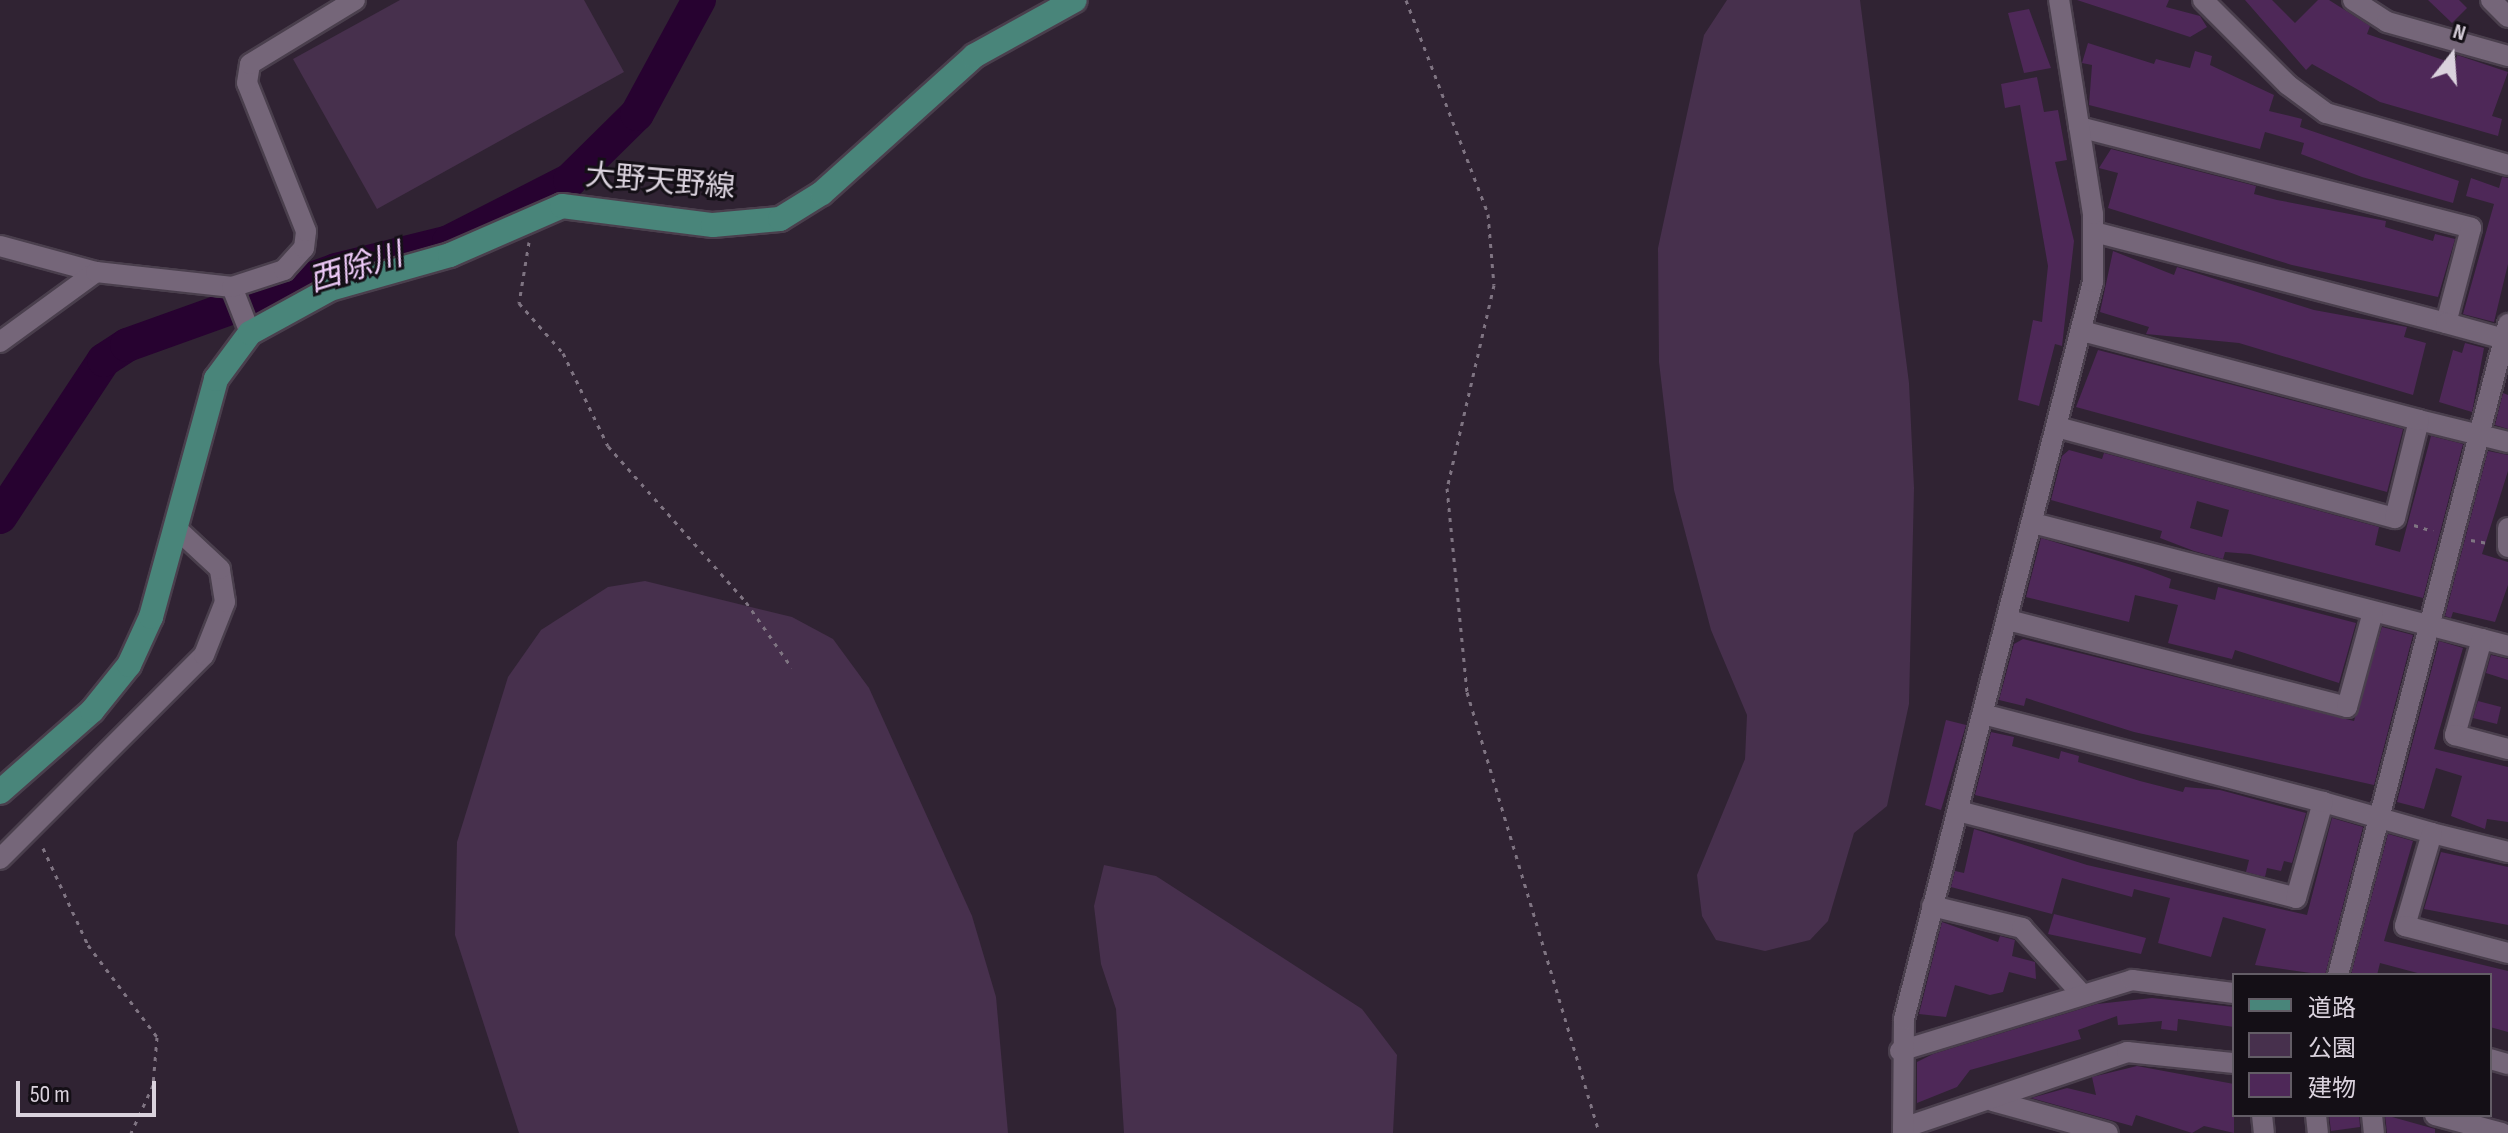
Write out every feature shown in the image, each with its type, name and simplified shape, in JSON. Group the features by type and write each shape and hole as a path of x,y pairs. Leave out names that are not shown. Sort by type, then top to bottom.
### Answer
{"main road":[{"name":"大野天野線","path":"0,792 92,711 129,665 177,529 216,379 248,326 330,289 450,255 562,206 713,225 780,219 822,193 974,56 1075,0"}],"street":[{"path":"0,246 96,272 234,292 284,270 304,248 306,231 247,83 250,64 355,0"},
{"path":"2059,0 2095,232 2083,331 1932,906 1900,1051 1903,1131 2127,1052 2232,1063"},
{"path":"2203,0 2288,85 2326,113 2508,165"},
{"path":"2353,0 2387,22 2508,56"},
{"path":"2491,0 2508,17"},
{"path":"2079,127 2471,228 2446,323"},
{"path":"2095,232 2446,323 2506,332 2339,973"},
{"path":"0,342 96,272"},
{"path":"234,292 248,326"},
{"path":"2083,331 2508,442"},
{"path":"2057,427 2395,518 2419,420"},
{"path":"2033,523 2508,646"},
{"path":"0,859 204,655 225,602 220,569 177,529"},
{"path":"2008,620 2347,707 2373,612"},
{"path":"2482,639 2455,735 2508,749"},
{"path":"1983,714 2508,852"},
{"path":"1958,811 2296,898 2323,802"},
{"path":"2432,833 2405,926 2508,953"},
{"path":"1932,906 2022,928 2079,991"},
{"path":"1900,1051 2079,991 2132,980 2232,993"},
{"path":"1993,1101 2108,1133"},
{"path":"2442,1117 2502,1133"}],"path":[{"path":"1406,0 1488,214 1494,285 1447,488 1467,692 1599,1133"},
{"path":"534,216 519,303 563,353 608,446 746,602 792,668"},
{"path":"2395,518 2450,537 2506,540"},
{"path":"43,848 88,945 157,1037 153,1085 131,1133"}],"green space":[{"path":"400,0 584,0 624,72 377,209 293,59"},
{"path":"1727,0 1860,0 1909,383 1914,488 1909,704 1887,806 1854,833 1828,921 1810,940 1765,951 1716,940 1702,916 1697,875 1745,759 1747,715 1711,630 1674,490 1659,362 1658,248 1704,35"},
{"path":"645,581 792,617 833,639 869,688 972,916 996,997 1008,1133 519,1133 455,935 457,842 508,677 541,630 608,587"},
{"path":"1104,865 1156,876 1362,1009 1397,1055 1393,1133 1124,1133 1116,1009 1101,964 1094,906"}],"building":[{"path":"2077,0 2169,0 2166,7 2200,16 2207,27 2190,37"},
{"path":"2245,0 2272,0 2295,23 2318,0 2329,0 2370,26 2367,34 2455,64 2457,55 2508,72 2492,116 2502,119 2498,136 2380,102 2312,64 2306,70"},
{"path":"2428,0 2459,0 2467,8 2452,23"},
{"path":"2029,9 2051,68 2024,73 2008,13"},
{"path":"2088,43 2154,64 2156,59 2190,68 2195,51 2212,56 2210,65 2274,95 2269,111 2302,119 2300,127 2459,181 2453,203 2362,177 2301,154 2304,143 2265,132 2260,149 2089,105 2092,65 2082,63"},
{"path":"2037,77 2044,112 2058,110 2067,160 2055,162 2074,241 2062,346 2055,344 2039,406 2018,400 2033,320 2042,322 2048,266 2020,105 2005,108 2001,84"},
{"path":"2111,149 2256,186 2254,194 2386,221 2385,227 2433,241 2435,234 2455,239 2438,297 2292,265 2108,208 2118,173 2099,168"},
{"path":"2502,177 2508,178 2508,264 2494,322 2463,314 2494,204 2466,196 2471,178 2499,188"},
{"path":"2113,251 2174,275 2177,267 2314,310 2407,327 2404,337 2426,343 2413,395 2239,343 2146,334 2149,327 2100,312"},
{"path":"2465,343 2484,348 2472,412 2439,402 2453,350 2462,353"},
{"path":"2098,350 2403,429 2387,492 2076,407"},
{"path":"2503,393 2508,395 2508,429 2495,425"},
{"path":"2431,436 2463,444 2423,598 2250,554 2225,552 2223,559 2160,538 2162,531 2051,500 2062,456 2069,450 2102,459 2104,453 2379,527 2375,545 2400,552","holes":["2197,501 2229,510 2222,537 2190,528"]},
{"path":"2488,451 2508,455 2508,471 2482,554 2508,562 2508,585 2495,622 2453,612 2451,618 2445,616"},
{"path":"2041,538 2171,579 2169,588 2215,600 2218,587 2356,623 2339,683 2235,650 2232,659 2168,643 2178,605 2135,595 2129,622 2026,597"},
{"path":"2382,627 2413,635 2374,785 2134,732 2026,698 2024,706 1999,700 2014,644 2023,639 2354,721"},
{"path":"2439,641 2463,648 2434,749 2508,767 2508,822 2487,819 2485,829 2451,816 2462,776 2436,768 2424,809 2397,802"},
{"path":"2491,655 2508,659 2508,680 2486,673"},
{"path":"2478,701 2501,707 2497,724 2473,718"},
{"path":"1946,720 1966,725 1941,810 1925,805"},
{"path":"1991,732 2014,737 2012,746 2059,759 2061,751 2079,756 2078,762 2140,781 2183,792 2185,787 2220,790 2306,813 2292,863 2284,861 2281,871 2267,868 2265,877 2246,872 2249,860 1975,795"},
{"path":"2332,818 2363,827 2326,973 2255,965 2266,929 2223,917 2211,957 2158,943 2170,898 2134,889 2132,897 2062,878 2052,914 1951,887 1955,871 1964,873 1974,829 2087,865 2307,915"},
{"path":"2388,834 2413,841 2384,941 2508,971 2508,1032 2492,1028 2492,973 2418,973 2380,963 2378,973 2352,973"},
{"path":"2441,852 2508,867 2508,925 2424,909"},
{"path":"2054,914 2146,938 2141,954 2048,934"},
{"path":"1942,922 1998,942 2000,936 2015,940 2012,956 2035,962 2036,979 2009,972 2003,992 1990,995 1955,985 1946,1017 1919,1014"},
{"path":"2152,998 2232,1007 2232,1027 2178,1019 2177,1031 2161,1029 2162,1021 2118,1025 2117,1016 2078,1030 2081,1039 1970,1070 1957,1087 1917,1103 1917,1062 1933,1054 2097,1004"},
{"path":"2137,1066 2232,1084 2234,1133 2204,1126 2192,1133 2136,1115 2132,1126 2031,1098 2067,1088 2096,1095 2092,1077"},
{"path":"2329,1117 2359,1117 2360,1127 2331,1131"},
{"path":"2385,1117 2435,1129 2435,1133 2387,1133"}],"waterway":[{"name":"西除川","path":"0,517 104,360 127,345 336,270 449,242 570,180 637,114 699,0"}]}
